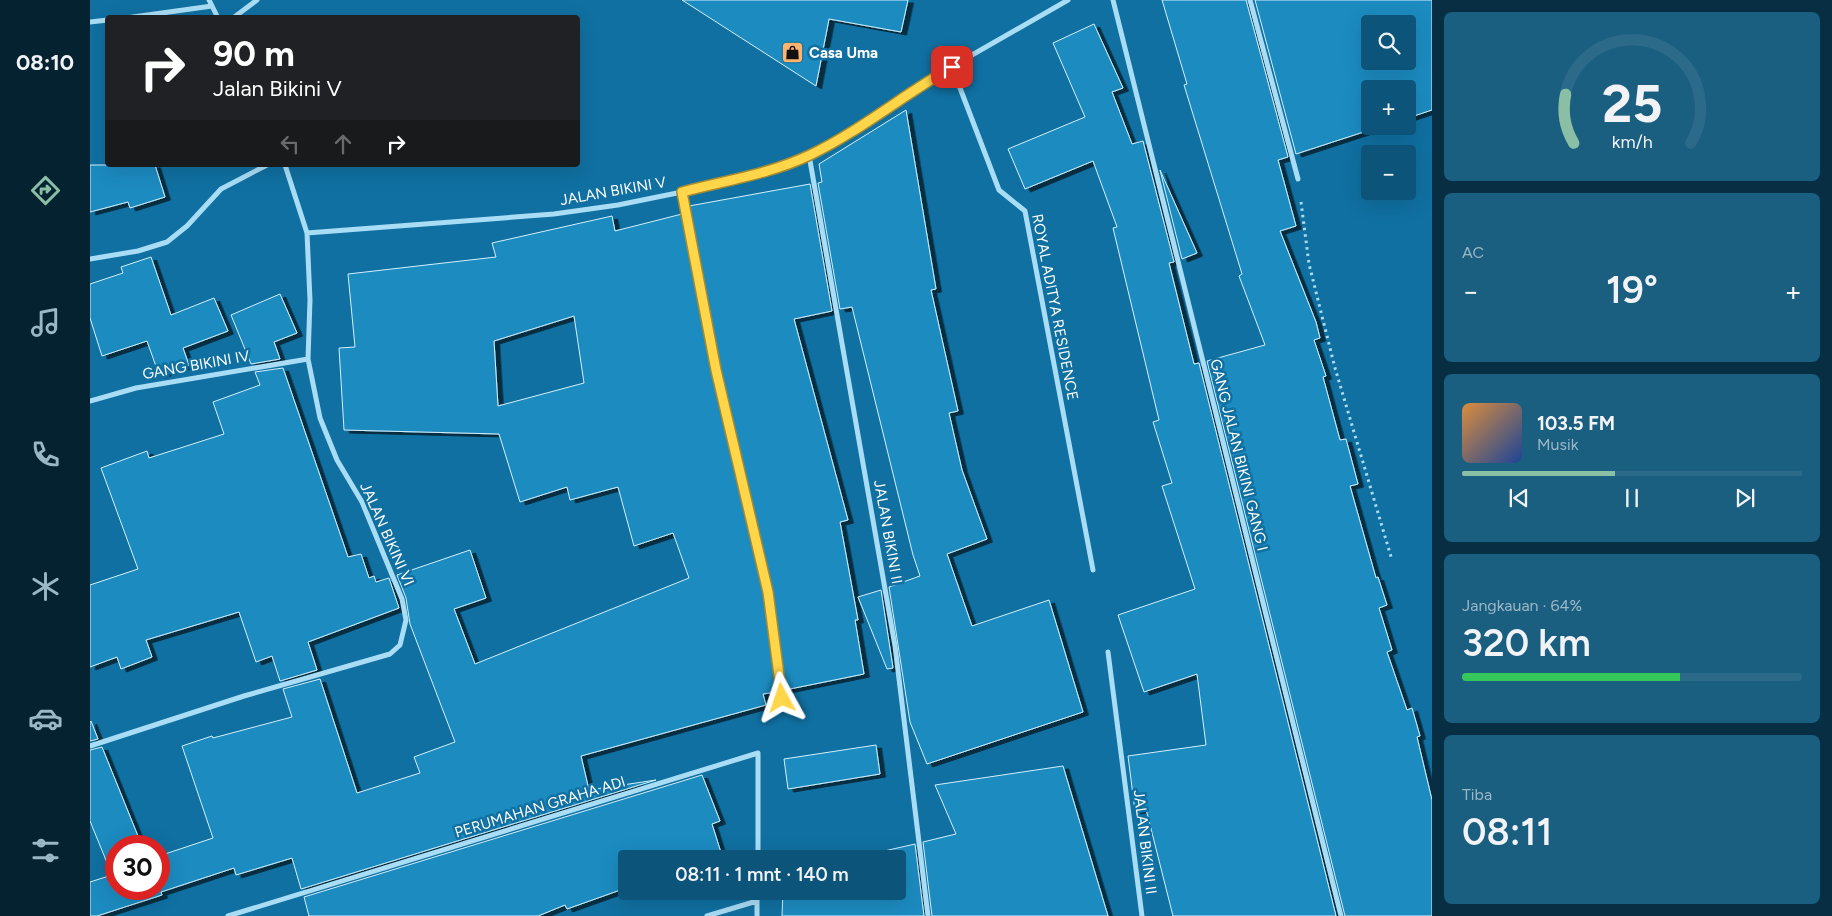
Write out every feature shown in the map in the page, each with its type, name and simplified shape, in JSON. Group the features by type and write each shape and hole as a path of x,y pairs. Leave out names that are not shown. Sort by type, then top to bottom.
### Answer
{"street":[{"path":"237,15 257,0"},
{"name":"JALAN BIKINI V","path":"307,233 554,214 618,205 682,192 780,167 809,155 854,132 925,82 1068,0"},
{"name":"GANG JALAN BIKINI GANG I","path":"1113,0 1341,916"},
{"path":"1250,0 1298,179"},
{"path":"143,15 211,3 217,15"},
{"path":"90,22 105,20"},
{"name":"ROYAL ADITYA RESIDENCE","path":"952,67 999,190 1025,211 1093,570"},
{"name":"JALAN BIKINI II","path":"809,155 895,646 928,916"},
{"path":"90,259 138,251 167,242 187,226 221,189 264,167"},
{"path":"286,167 307,233"},
{"path":"682,192 716,370 768,592 782,698"},
{"name":"JALAN BIKINI VI","path":"90,746 244,696 390,654 400,645 406,620 402,600 362,502 337,460 320,418 308,359 310,300 307,233"},
{"name":"GANG BIKINI IV","path":"90,401 136,388 308,359"},
{"name":"JALAN BIKINI II","path":"1108,652 1142,916"},
{"name":"PERUMAHAN GRAHA ADI","path":"228,916 758,753 758,850"},
{"path":"707,916 757,901 757,916"}],"path":[{"path":"1298,179 1309,264 1335,368 1392,560"}],"building":[{"name":"Casa Uma","path":"682,0 908,0 901,32 829,19 816,86"},
{"path":"1162,0 1246,0 1288,157 1278,160 1296,226 1280,231 1316,322 1320,338 1314,340 1326,376 1323,377 1340,440 1346,439 1358,484 1350,486 1376,578 1378,577 1387,605 1379,608 1392,650 1387,652 1407,710 1412,708 1420,736 1417,737 1432,800 1432,916 1345,916 1207,361 1265,345 1239,276 1242,274 1184,85 1187,84"},
{"path":"1255,0 1432,0 1432,110 1416,115 1416,80 1361,80 1361,133 1296,154"},
{"path":"1094,24 1123,88 1112,92 1132,144 1143,141 1174,262 1169,263 1194,364 1199,363 1336,916 1173,916 1146,809 1135,811 1128,756 1206,745 1197,674 1144,692 1118,615 1195,589 1162,486 1172,483 1153,422 1159,420 1113,228 1117,227 1093,161 1025,189 1008,149 1085,117 1053,43"},
{"path":"906,110 936,289 931,290 958,411 949,413 962,470 987,539 947,554 972,626 1049,600 1083,712 927,764 910,722 889,587 920,576 913,555 852,307 840,309 818,183 822,182 819,164"},
{"path":"90,165 105,165 105,167 156,167 165,197 130,208 128,202 90,212"},
{"path":"1160,170 1197,253 1182,259"},
{"path":"810,184 832,311 794,319 848,520 840,522 858,620 855,620 864,674 785,690 772,592 720,369 689,206"},
{"path":"682,214 712,371 764,594 777,692 763,694 766,705 581,756 589,790 656,780 301,889 292,858 236,875 234,868 170,889 170,852 213,838 182,746 212,736 213,738 292,717 283,689 320,679 357,793 420,773 414,757 455,742 410,624 406,598 397,575 470,550 486,598 454,609 475,664 689,578 673,533 634,546 618,487 570,500 567,487 520,502 499,434 344,430 339,348 355,347 348,274 496,257 492,243 612,216 615,231","holes":["574,316 584,383 498,406 494,341"]},
{"path":"151,257 171,315 214,298 228,331 183,348 189,365 159,375 147,341 102,356 90,318 90,284 123,273 121,267"},
{"path":"280,294 297,333 274,342 280,359 251,364 231,315"},
{"path":"283,368 348,557 361,554 369,578 374,576 376,582 389,578 399,608 308,642 317,670 280,681 272,656 256,662 239,612 146,640 152,657 121,669 117,657 90,667 90,585 138,569 101,468 147,451 149,458 224,434 213,402 260,385 255,372"},
{"path":"881,590 893,668 887,669 858,597"},
{"path":"90,722 98,739 90,741"},
{"path":"876,745 880,774 788,789 784,759"},
{"path":"102,747 138,835 105,835 105,858 90,821 90,750"},
{"path":"1063,766 1108,916 932,916 923,842 956,834 935,785"},
{"path":"702,775 720,821 712,824 720,850 618,850 618,891 567,909 565,905 538,916 309,916 304,897"},
{"path":"915,844 924,916 782,916 783,900 906,900 906,850 889,850"},
{"path":"105,877 105,900 147,900 97,916 90,916 90,882"}],"place":[{"name":"Casa Uma","path":"793,53"}],"route":[{"path":"782,698 768,592 716,370 682,192 780,167 809,155 854,132 925,82 952,67"}]}
